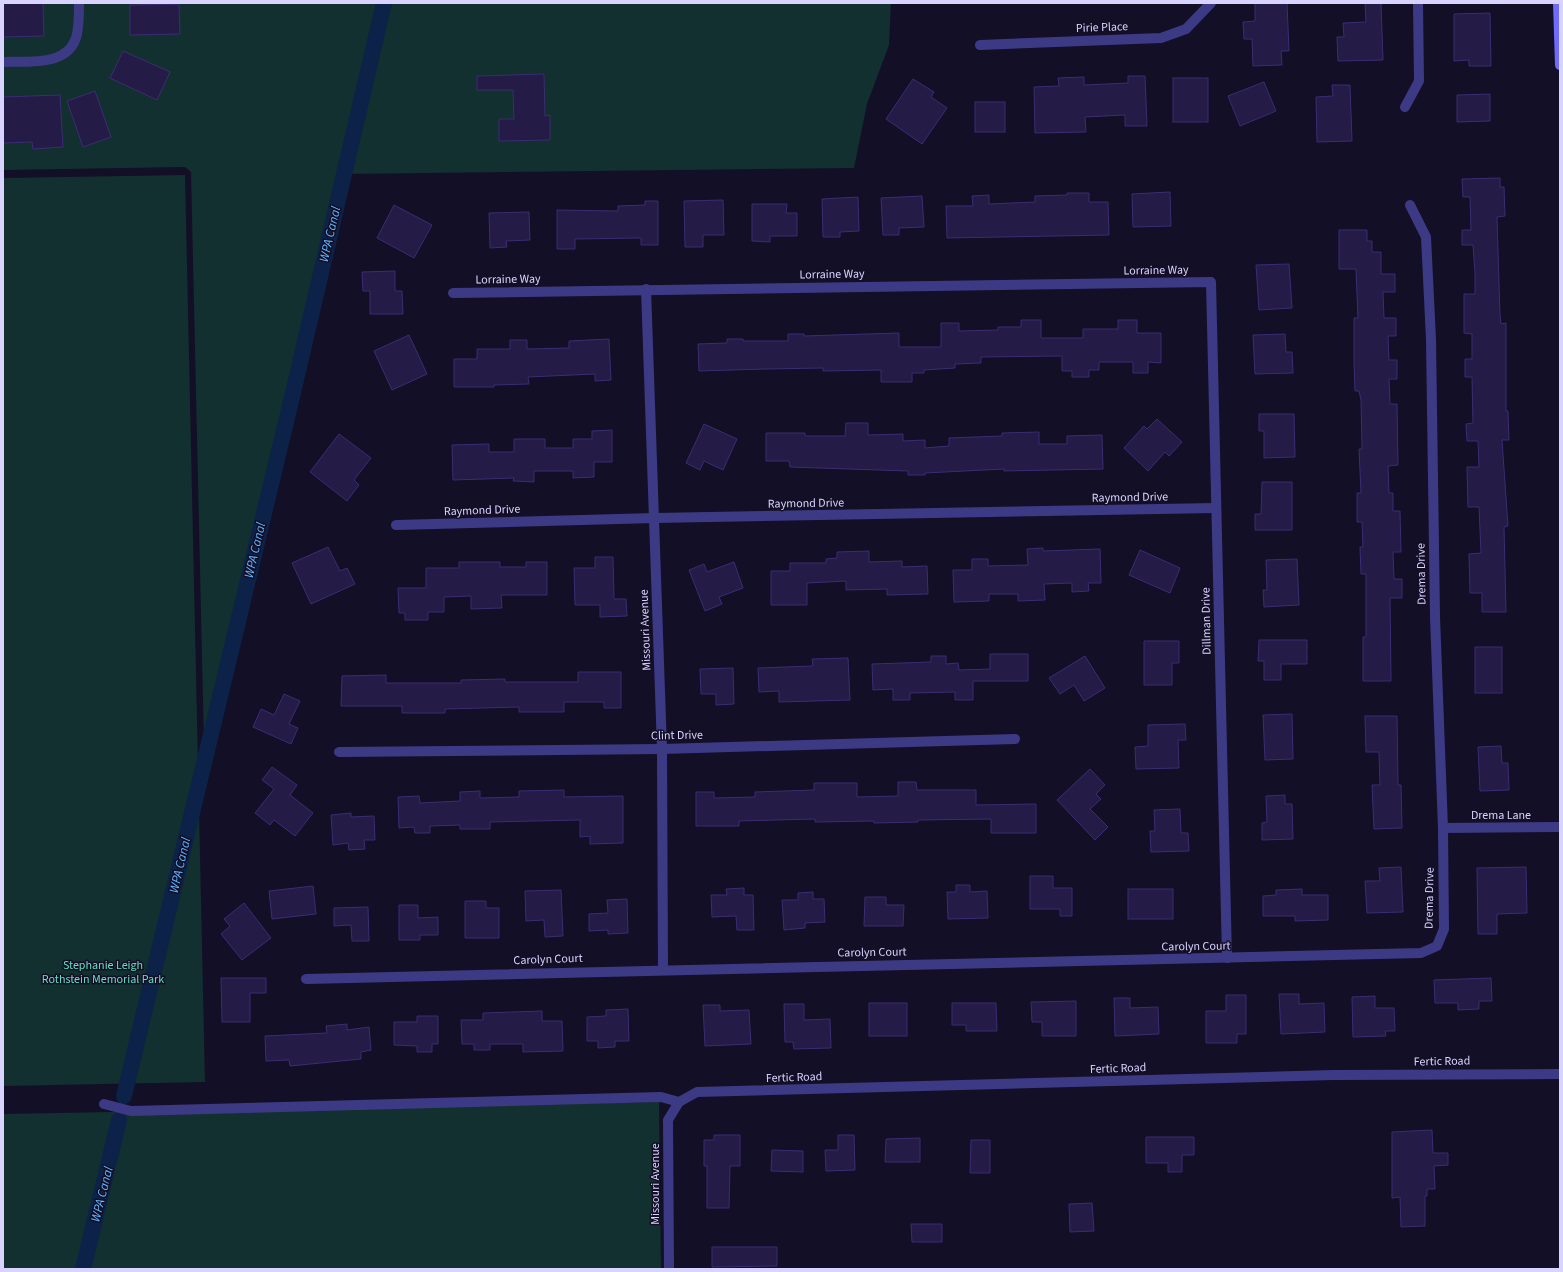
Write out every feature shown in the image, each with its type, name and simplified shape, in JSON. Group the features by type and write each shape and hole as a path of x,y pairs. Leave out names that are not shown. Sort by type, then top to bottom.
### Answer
{"main road":[{"path":"1558,3 1560,65"}],"street":[{"path":"3,62 43,61 55,59 66,53 73,46 77,35 79,3"},
{"name":"Pirie Place","path":"980,45 1161,38 1186,29 1211,3"},
{"path":"1405,107 1419,81 1418,3"},
{"name":"Drema Drive","path":"1410,205 1426,237 1431,339 1435,617 1443,828 1444,929 1437,946"},
{"name":"Lorraine Way","path":"453,293 1211,282"},
{"name":"Dillman Drive","path":"1211,282 1227,958"},
{"name":"Missouri Avenue","path":"646,290 662,749 663,969"},
{"name":"Raymond Drive","path":"396,525 655,518 1216,508"},
{"name":"Clint Drive","path":"339,752 662,749 1015,739"},
{"name":"Drema Lane","path":"1443,828 1560,827"},
{"name":"Carolyn Court","path":"306,978 1421,953 1437,946"},
{"name":"Fertic Road","path":"679,1102 696,1092 1333,1075 1560,1074"},
{"path":"104,1104 131,1111 662,1096 679,1102"},
{"name":"Missouri Avenue","path":"669,1269 668,1120 679,1102"}],"green space":[{"path":"3,3 891,3 889,45 867,104 854,168 341,174 204,745 191,172 185,167 3,170"},
{"name":"Stephanie Leigh Rothstein Memorial Park","path":"185,175 205,1082 3,1086 3,178"},
{"path":"659,1102 661,1269 3,1269 3,1114"}],"building":[{"path":"3,3 43,3 44,36 3,37"},
{"path":"1255,3 1287,3 1289,51 1281,51 1282,65 1253,66 1252,39 1244,39 1243,22 1255,21"},
{"path":"1365,3 1381,3 1383,60 1338,61 1337,37 1344,37 1343,23 1366,22"},
{"path":"179,4 180,34 130,35 130,5"},
{"path":"1490,13 1491,66 1469,66 1469,60 1454,61 1454,14"},
{"path":"123,51 170,72 157,100 110,78"},
{"path":"544,74 545,116 550,115 550,140 499,141 499,119 514,119 513,90 477,90 477,76"},
{"path":"1128,76 1145,76 1147,126 1125,126 1125,115 1085,117 1086,132 1035,133 1034,87 1059,86 1058,78 1084,77 1084,85 1128,83"},
{"path":"1173,78 1208,78 1208,122 1173,122"},
{"path":"913,79 934,92 931,97 947,108 922,144 886,119"},
{"path":"1264,82 1276,111 1240,126 1228,96"},
{"path":"1332,85 1350,85 1352,141 1317,142 1316,97 1333,96"},
{"path":"95,91 111,137 83,147 67,101"},
{"path":"1490,94 1490,121 1457,122 1457,95"},
{"path":"60,95 63,147 33,149 32,142 3,143 3,97"},
{"path":"975,102 1005,102 1005,132 975,132"},
{"path":"1500,178 1500,187 1504,187 1505,216 1497,217 1500,315 1501,324 1506,323 1506,411 1508,411 1509,440 1502,440 1508,526 1504,527 1506,612 1482,612 1482,593 1470,593 1469,554 1481,553 1479,507 1468,507 1467,467 1479,467 1478,441 1467,441 1466,424 1473,423 1472,377 1465,377 1465,359 1472,359 1472,334 1464,333 1464,294 1475,294 1475,273 1473,245 1462,245 1462,230 1471,230 1470,197 1463,197 1462,179"},
{"path":"1170,192 1171,226 1133,227 1132,194"},
{"path":"1067,193 1089,193 1089,202 1108,202 1109,235 947,238 946,206 973,206 972,196 989,195 989,204 1035,202 1035,196 1067,195"},
{"path":"922,196 924,227 899,228 899,235 883,235 881,198"},
{"path":"858,197 859,231 840,232 840,237 823,237 822,199"},
{"path":"723,200 724,235 703,235 703,247 685,247 684,201"},
{"path":"645,201 658,201 658,245 641,245 641,238 575,239 575,249 557,249 557,210 618,211 618,206 645,205"},
{"path":"752,204 787,204 786,213 797,213 797,236 770,236 770,242 752,241"},
{"path":"394,205 432,225 414,258 377,238"},
{"path":"529,212 530,240 506,241 507,247 490,248 489,213"},
{"path":"1339,230 1367,230 1367,241 1372,241 1372,252 1381,252 1381,274 1395,274 1395,292 1383,292 1384,318 1396,318 1396,336 1388,336 1389,360 1397,360 1397,379 1389,379 1390,404 1397,404 1398,465 1388,466 1389,493 1393,493 1393,511 1400,511 1401,552 1393,552 1394,579 1402,579 1402,598 1390,598 1391,681 1363,681 1363,637 1366,637 1366,574 1361,574 1360,547 1363,547 1362,522 1357,522 1357,493 1361,493 1359,449 1362,449 1361,400 1359,391 1355,391 1354,362 1354,318 1358,318 1356,269 1339,269"},
{"path":"1289,264 1292,308 1259,310 1256,265"},
{"path":"395,271 395,291 402,291 403,314 370,314 370,291 363,291 362,272"},
{"path":"1021,320 1041,320 1041,338 1083,338 1083,329 1118,329 1118,320 1137,320 1137,333 1161,333 1161,363 1148,362 1148,373 1133,373 1133,362 1099,362 1099,370 1089,370 1089,377 1072,377 1072,371 1062,371 1062,356 981,357 981,363 955,364 955,368 924,370 924,373 912,373 912,382 881,382 881,370 823,371 823,368 699,371 698,344 727,343 727,339 743,339 743,341 788,341 788,334 804,334 804,336 899,333 899,347 941,347 941,323 959,323 959,331 998,330 998,327 1021,327"},
{"path":"1285,334 1286,352 1292,352 1293,373 1255,374 1253,335"},
{"path":"409,335 427,374 392,390 374,351"},
{"path":"609,339 611,380 595,381 595,374 528,377 529,384 494,385 494,387 454,387 454,359 477,359 477,349 510,349 510,340 527,340 527,349 569,348 569,341"},
{"path":"1259,414 1294,414 1295,457 1264,458 1264,431 1259,431"},
{"path":"1157,419 1182,442 1169,456 1165,452 1148,471 1124,448 1144,426 1147,429"},
{"path":"846,423 868,423 868,435 903,434 903,441 925,440 925,448 949,446 949,438 1002,436 1002,433 1039,432 1039,444 1067,444 1067,436 1102,435 1103,469 1004,471 1004,469 908,475 908,471 790,467 789,461 766,461 766,433 805,433 805,436 845,436"},
{"path":"704,424 737,439 723,470 704,461 700,470 686,463"},
{"path":"612,430 612,462 594,462 594,477 573,478 573,471 534,471 534,482 513,481 514,478 453,480 452,445 489,444 489,452 514,452 514,439 545,439 545,448 573,448 573,439 592,439 592,431"},
{"path":"339,434 371,458 354,480 359,485 347,501 310,472"},
{"path":"1262,482 1292,482 1292,530 1255,530 1255,514 1261,514"},
{"path":"328,547 340,571 347,568 355,584 311,604 292,563"},
{"path":"1043,548 1043,551 1100,549 1101,583 1088,583 1089,591 1072,592 1072,583 1044,584 1045,600 1018,601 1018,594 989,594 989,601 954,602 953,570 972,570 972,559 988,559 988,566 1028,565 1027,549"},
{"path":"1140,550 1180,568 1170,593 1129,575"},
{"path":"869,551 869,562 902,561 902,567 927,566 928,594 887,595 887,589 846,590 846,581 807,583 807,605 771,605 771,571 790,571 790,563 826,563 826,559 837,558 837,552"},
{"path":"595,557 613,557 614,599 626,599 627,616 600,617 600,605 575,605 574,568 595,568"},
{"path":"1297,559 1299,605 1264,607 1263,590 1267,590 1266,560"},
{"path":"459,562 500,562 500,567 526,567 526,562 547,562 547,595 501,595 502,608 471,609 471,596 444,597 444,612 428,612 428,620 405,620 405,613 399,613 398,588 426,588 426,568 459,568"},
{"path":"734,562 743,588 719,597 722,604 705,611 689,570 704,564 707,572"},
{"path":"1259,640 1307,640 1307,664 1281,664 1281,680 1264,680 1264,661 1258,661"},
{"path":"1144,641 1179,641 1179,663 1172,663 1172,685 1144,685"},
{"path":"1475,647 1502,647 1502,693 1475,693"},
{"path":"990,654 1028,654 1028,681 973,681 973,700 955,700 955,692 910,693 910,700 893,700 893,689 873,690 872,664 931,662 931,656 946,656 946,664 958,663 959,670 990,669"},
{"path":"1085,656 1105,688 1084,701 1074,685 1060,694 1049,678"},
{"path":"848,658 850,700 779,702 779,691 759,692 758,668 813,666 812,659"},
{"path":"733,668 734,704 716,705 716,694 701,694 700,669"},
{"path":"578,672 621,672 621,708 604,708 604,702 564,702 564,712 519,712 519,707 445,709 445,713 402,713 402,706 341,706 342,676 386,675 386,683 461,683 461,680 505,679 505,682 578,682"},
{"path":"284,694 300,701 289,724 298,728 291,744 253,727 261,709 274,715"},
{"path":"1292,714 1293,759 1265,760 1263,715"},
{"path":"1365,716 1397,716 1398,785 1401,785 1402,828 1374,829 1372,785 1380,785 1379,752 1366,752"},
{"path":"1185,724 1186,740 1178,740 1179,768 1136,769 1135,747 1148,746 1148,725"},
{"path":"1501,746 1502,763 1508,763 1509,790 1480,791 1478,747"},
{"path":"272,767 297,785 290,795 313,813 295,836 274,820 270,825 255,813 274,789 262,780"},
{"path":"1090,769 1105,785 1096,794 1101,799 1090,809 1108,827 1095,840 1057,800"},
{"path":"898,782 916,782 917,790 976,790 976,805 1036,804 1036,833 991,833 991,819 918,820 918,822 874,823 874,821 815,822 815,819 739,821 739,826 696,826 696,792 714,792 714,798 755,797 755,792 814,790 814,783 857,783 857,797 898,796"},
{"path":"564,790 564,797 623,796 623,843 590,844 590,836 580,837 580,820 490,822 490,829 460,829 460,825 430,826 430,833 415,833 414,827 399,828 398,797 419,796 420,803 460,801 460,792 480,791 480,798 519,797 519,791"},
{"path":"1285,795 1285,804 1292,804 1293,839 1262,840 1262,823 1267,822 1266,796"},
{"path":"1180,809 1181,833 1188,833 1189,851 1151,852 1150,831 1155,831 1154,810"},
{"path":"351,813 351,817 374,816 375,840 364,840 365,849 349,850 348,843 333,845 331,815"},
{"path":"1401,867 1403,912 1367,913 1365,881 1380,881 1379,868"},
{"path":"1526,867 1527,913 1497,914 1497,934 1478,934 1477,868"},
{"path":"1030,876 1053,876 1053,888 1072,888 1072,916 1060,916 1060,909 1030,909"},
{"path":"956,885 970,885 970,892 987,891 988,918 948,919 947,892 956,892"},
{"path":"313,886 316,914 272,919 269,891"},
{"path":"744,888 744,895 753,895 754,930 737,930 736,916 712,917 711,895 727,895 726,889"},
{"path":"1128,889 1173,889 1173,919 1128,919"},
{"path":"1302,889 1302,895 1328,895 1328,920 1295,921 1295,916 1263,916 1263,896 1276,895 1276,890"},
{"path":"561,890 563,936 545,937 544,920 526,921 525,891"},
{"path":"813,892 813,899 824,899 825,922 805,923 805,928 784,930 782,900 798,900 798,893"},
{"path":"865,897 886,897 886,905 904,905 903,926 864,926"},
{"path":"627,899 628,933 608,934 608,930 589,931 589,914 608,913 607,900"},
{"path":"465,901 486,901 486,908 499,908 499,938 465,938"},
{"path":"244,903 271,938 242,960 221,934 230,926 224,919"},
{"path":"399,905 418,905 418,918 438,917 438,935 420,935 420,940 399,940"},
{"path":"368,907 369,941 352,941 351,925 334,926 334,908"},
{"path":"221,978 266,978 266,993 250,993 250,1022 222,1022"},
{"path":"1491,978 1492,1001 1479,1001 1479,1009 1458,1010 1458,1003 1435,1003 1434,980"},
{"path":"1279,994 1299,994 1299,1004 1324,1003 1325,1032 1281,1034"},
{"path":"1226,995 1246,995 1246,1034 1237,1034 1237,1043 1206,1043 1206,1011 1226,1011"},
{"path":"1375,996 1375,1008 1394,1008 1395,1031 1385,1031 1386,1036 1353,1037 1352,997"},
{"path":"1114,998 1130,998 1130,1008 1158,1007 1159,1034 1115,1036"},
{"path":"1076,1001 1076,1036 1042,1036 1042,1022 1032,1022 1031,1002"},
{"path":"869,1003 907,1003 907,1036 869,1036"},
{"path":"952,1003 996,1003 997,1031 966,1031 966,1025 952,1025"},
{"path":"784,1004 804,1004 804,1020 830,1019 831,1048 794,1049 793,1042 785,1042"},
{"path":"703,1005 720,1005 720,1011 749,1010 751,1044 705,1046"},
{"path":"628,1009 629,1041 615,1041 615,1047 598,1048 598,1041 587,1041 587,1017 606,1016 606,1010"},
{"path":"542,1011 542,1021 562,1021 563,1051 523,1052 523,1044 490,1044 490,1050 474,1050 474,1044 462,1044 461,1020 483,1020 483,1013"},
{"path":"417,1016 438,1016 438,1044 432,1044 432,1052 417,1052 417,1046 394,1045 394,1022 417,1022"},
{"path":"347,1024 347,1030 369,1027 371,1050 361,1052 361,1059 290,1066 289,1060 266,1061 265,1036 327,1033 326,1026"},
{"path":"1432,1130 1433,1153 1448,1153 1448,1165 1434,1166 1435,1189 1427,1189 1427,1196 1425,1196 1425,1226 1401,1227 1400,1197 1392,1198 1392,1132"},
{"path":"714,1135 740,1135 740,1166 730,1166 729,1208 707,1208 707,1166 704,1166 704,1140 714,1140"},
{"path":"838,1135 854,1135 855,1170 826,1171 825,1150 838,1150"},
{"path":"1146,1137 1194,1137 1194,1155 1182,1155 1182,1172 1168,1172 1168,1163 1146,1163"},
{"path":"920,1138 920,1162 885,1162 886,1139"},
{"path":"971,1140 990,1140 990,1173 970,1173"},
{"path":"772,1150 803,1151 803,1172 771,1171"},
{"path":"1092,1203 1094,1231 1070,1232 1069,1204"},
{"path":"911,1224 942,1224 942,1242 912,1242"},
{"path":"712,1247 777,1247 777,1266 712,1267"}],"waterway":[{"name":"WPA Canal","path":"124,1096 293,393 384,3"},
{"name":"WPA Canal","path":"83,1269 119,1120"}]}
